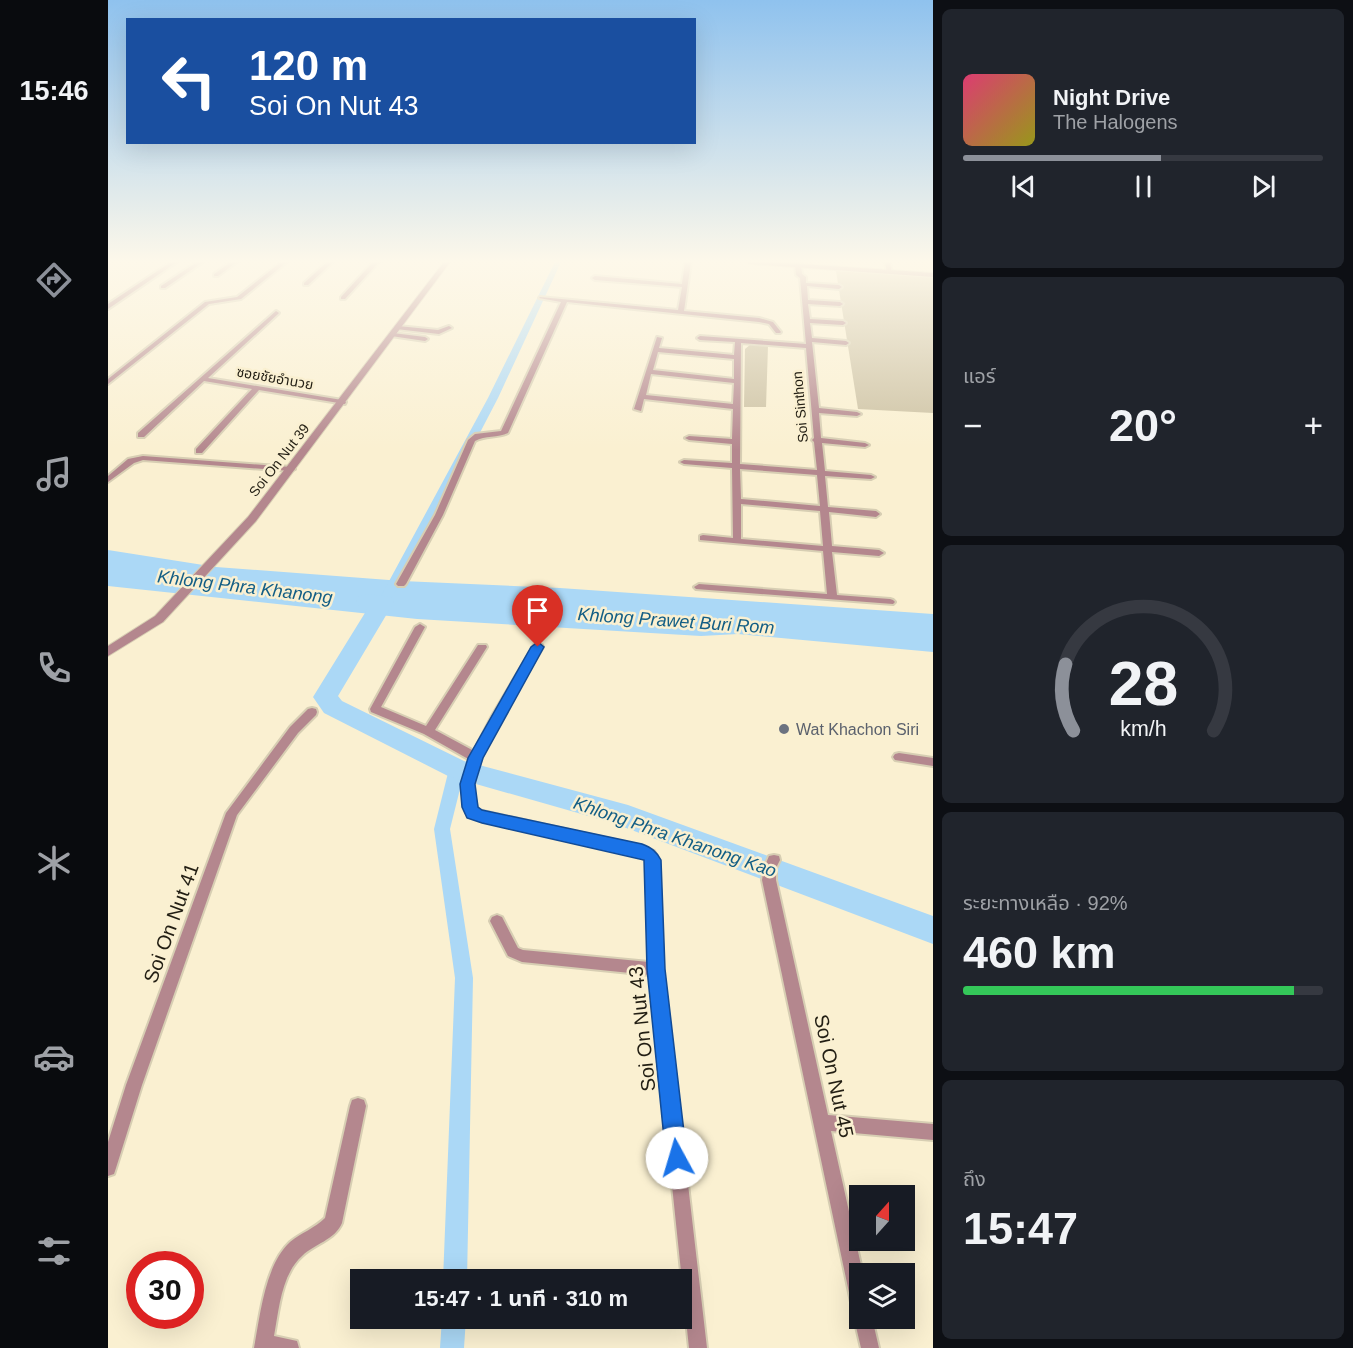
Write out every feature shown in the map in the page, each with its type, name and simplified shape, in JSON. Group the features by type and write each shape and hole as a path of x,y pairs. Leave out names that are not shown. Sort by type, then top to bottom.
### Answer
{"street":[{"path":"108,382 180,325"},
{"name":"ซอยชัยอำนวย","path":"141,435 263,325"},
{"name":"Soi On Nut 39","path":"110,648 159,619 252,519 400,325"},
{"path":"401,584 440,515 472,440 478,436 498,436 504,433 554,325"},
{"path":"774,325 778,332"},
{"name":"Soi Sinthon","path":"806,325 832,597"},
{"path":"395,332 439,332 449,327"},
{"path":"395,332 425,339"},
{"path":"638,409 659,338"},
{"path":"700,338 846,343"},
{"path":"737,540 738,341"},
{"path":"655,350 738,357"},
{"path":"649,372 738,381"},
{"name":"ซอยชัยอำนวย","path":"203,379 342,402"},
{"path":"199,450 258,387"},
{"path":"642,397 738,407"},
{"path":"814,410 857,414"},
{"path":"689,438 736,442"},
{"path":"816,440 865,445"},
{"path":"108,480 131,461 143,458 291,469"},
{"path":"684,462 871,477"},
{"path":"737,501 876,514"},
{"path":"703,538 879,553"},
{"path":"699,587 890,602"},
{"path":"420,627 375,708 428,731 472,770 538,647"},
{"path":"428,731 482,647"},
{"name":"Soi On Nut 41","path":"108,1168 134,1085 232,813 286,739 312,712"},
{"path":"899,757 933,762"},
{"name":"Soi On Nut 43","path":"472,770 473,813 642,851 650,855 652,860 656,969 698,1348"},
{"name":"Soi On Nut 45","path":"771,869 820,1122 851,1263"},
{"path":"497,921 513,952 522,956 656,969"},
{"path":"290,1348 263,1346 277,1281 292,1252 333,1223 358,1106"},
{"path":"820,1122 933,1132"},
{"path":"866,1329 870,1348"}],"shaded area":[{"path":"845,325 933,325 933,413 858,409"},
{"path":"751,344 768,346 766,407 744,407 745,349"}],"water":[{"path":"108,550 216,567 402,581 560,588 933,614 933,652 738,634 701,636 417,619 108,586"}],"waterway":[{"path":"387,596 493,398 528,325"},
{"name":"Khlong Phra Khanong Kao","path":"367,601 383,602 325,697 333,707 457,769 618,813 933,930"},
{"path":"455,1269 464,978 442,829 457,769"},
{"path":"452,1348 453,1329"}],"place":[{"name":"Wat Khachon Siri","path":"784,729"}],"route":[{"path":"538,647 476,758 468,784 470,807 473,813 482,816 642,851 650,855 656,969 677,1158"}],"water label":[{"name":"Khlong Phra Khanong","path":"245,587"},
{"name":"Khlong Prawet Buri Rom","path":"676,621"}]}
